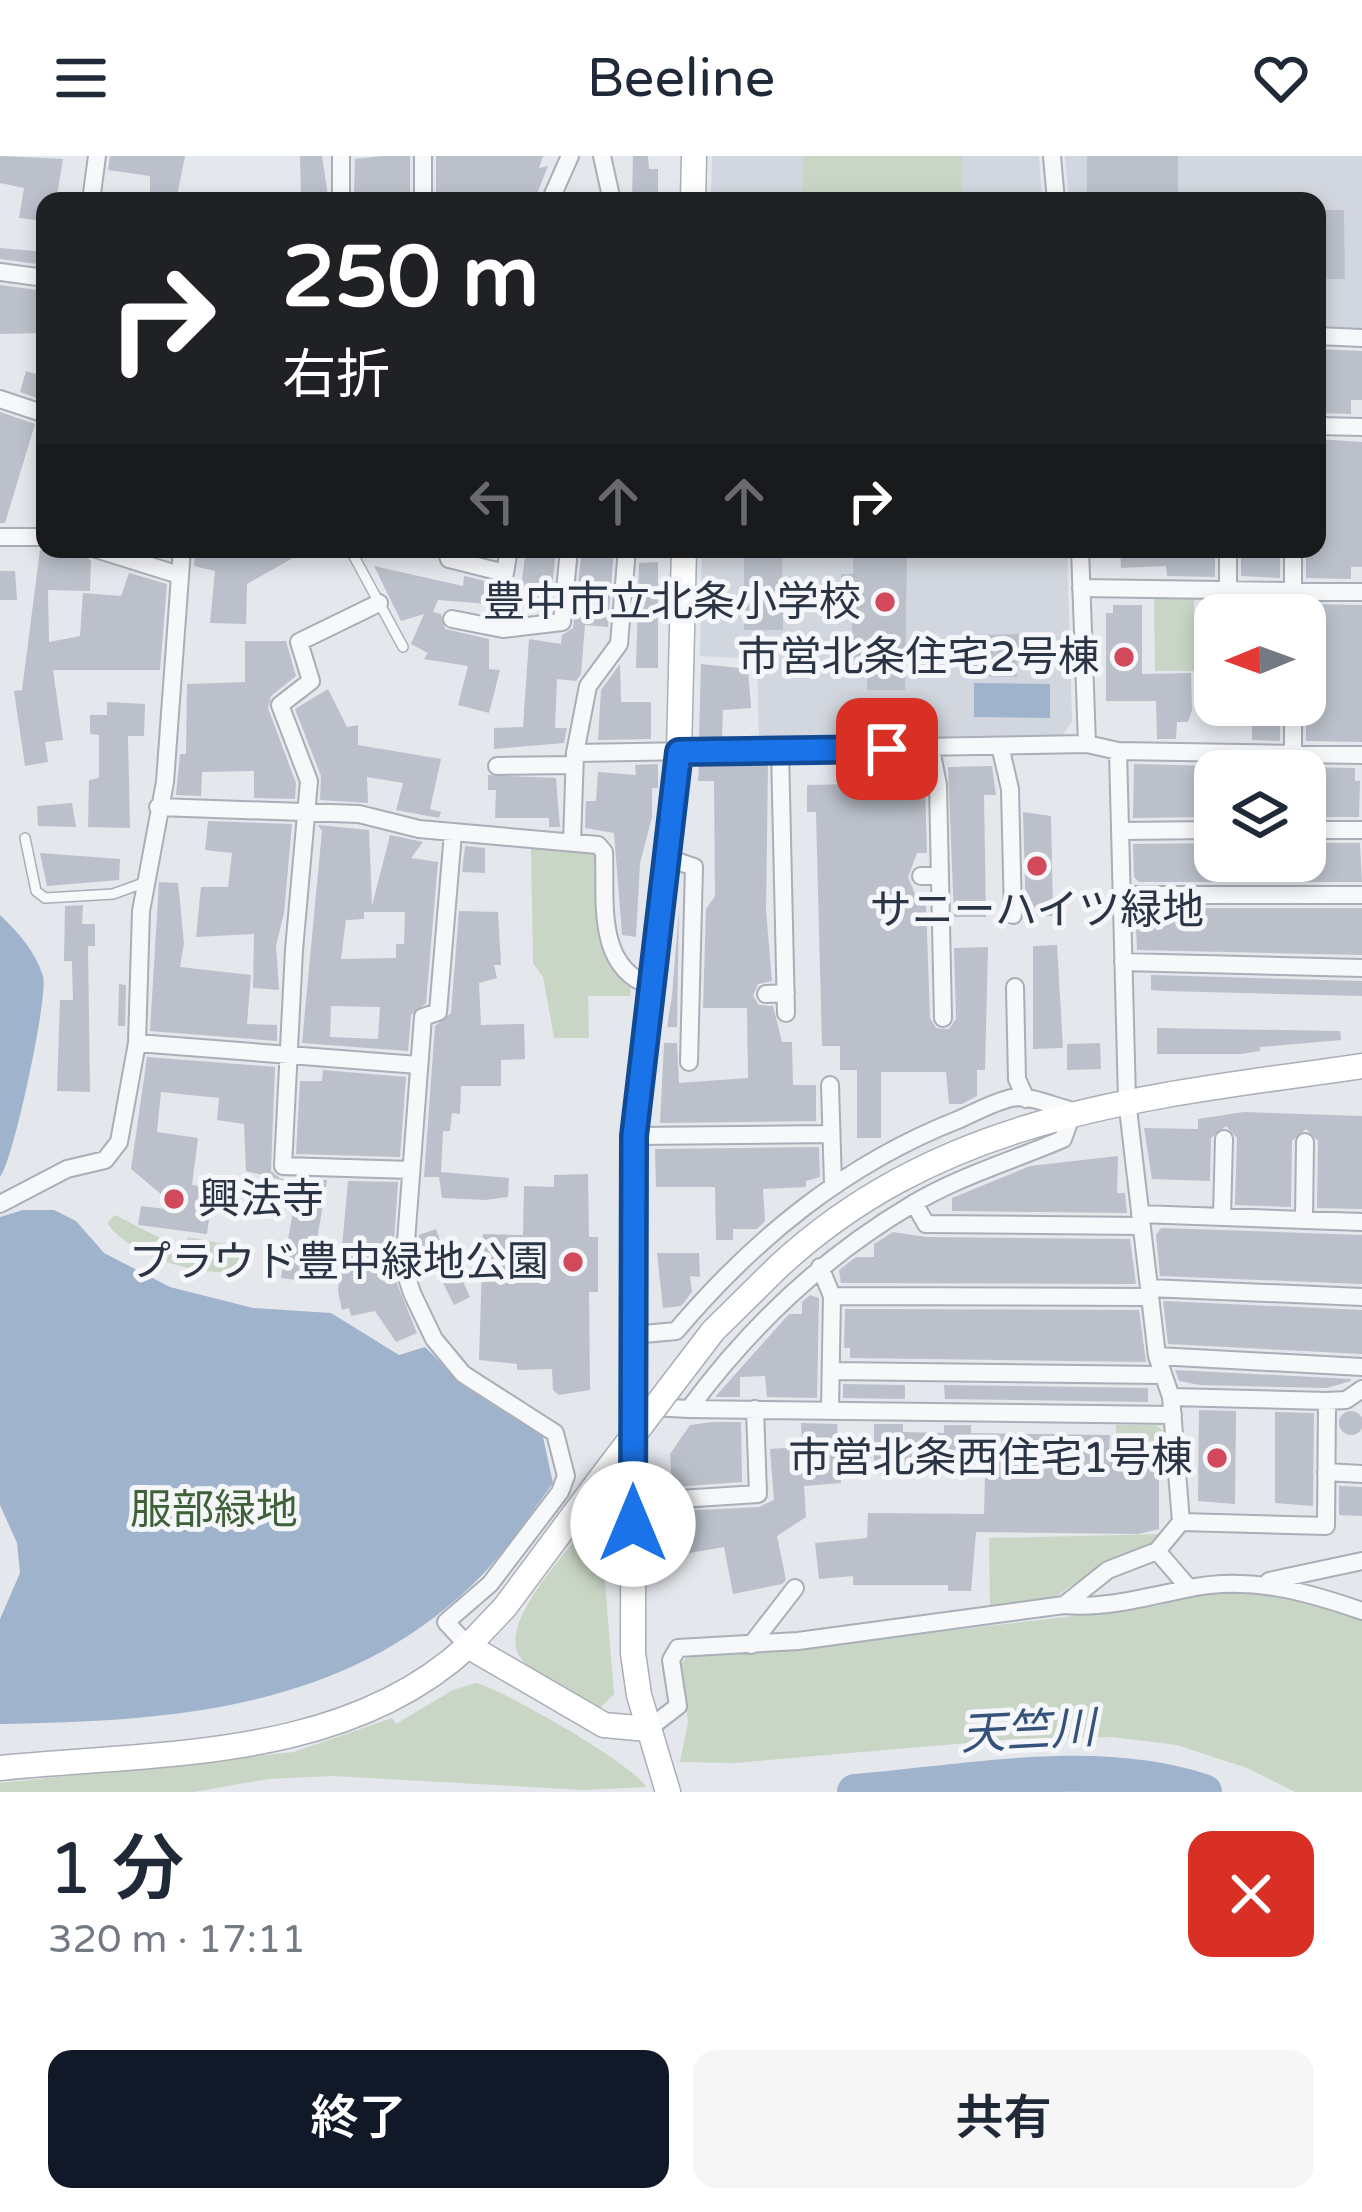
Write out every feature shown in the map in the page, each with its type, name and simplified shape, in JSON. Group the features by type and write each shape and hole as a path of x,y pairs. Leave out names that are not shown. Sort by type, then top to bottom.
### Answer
{"street":[{"path":"92,192 97,156"},
{"path":"341,156 341,192"},
{"path":"423,156 423,192"},
{"path":"554,192 569,156"},
{"path":"602,156 610,192"},
{"path":"692,192 694,156"},
{"path":"1052,156 1055,192"},
{"path":"0,272 36,277"},
{"path":"1326,337 1362,338"},
{"path":"0,399 36,411"},
{"path":"1326,426 1362,427"},
{"path":"0,537 36,537"},
{"path":"125,558 176,574"},
{"path":"0,1204 67,1168 105,1160 118,1142 137,1043 146,882 165,782 180,558"},
{"path":"449,558 505,573 507,558"},
{"path":"452,620 503,629 562,622 568,558"},
{"path":"572,842 575,759 588,686 619,644 626,558"},
{"path":"667,1789 648,1730 633,1653 634,1136 679,752 684,558"},
{"path":"1079,558 1087,744"},
{"path":"1228,558 1228,590"},
{"path":"1292,594 1293,558"},
{"path":"1081,588 1362,592"},
{"path":"379,603 299,642 311,681 280,705 310,781 294,950 283,1166 411,1170"},
{"path":"497,766 679,752 1001,750 1087,744 1118,751 1194,755"},
{"path":"931,749 938,785 930,876 933,997 943,1018"},
{"path":"1001,750 1010,789 1013,914"},
{"path":"766,994 786,1003 774,864 780,751"},
{"path":"1064,1605 1108,1570 1157,1551 1181,1522 1172,1406 1158,1366 1127,1100 1118,751"},
{"path":"1326,758 1362,754"},
{"path":"158,806 309,816 359,814 453,833 598,845 604,852 608,947 623,970 650,986"},
{"path":"1120,831 1194,830"},
{"path":"1326,830 1362,830"},
{"path":"453,833 439,1012 423,1017 404,1268 434,1339 463,1374 552,1430 566,1476 490,1585 446,1622 468,1646 604,1725 648,1730 678,1706 671,1660 678,1648 751,1645 1064,1605 1086,1607 1189,1588 1258,1583 1362,1562"},
{"path":"668,858 694,867 689,1062"},
{"path":"1122,895 1362,896"},
{"path":"1123,962 1362,968"},
{"path":"1015,987 1016,1079 1026,1099"},
{"path":"137,1043 418,1065"},
{"path":"0,1768 316,1730 399,1696 468,1646 505,1607 699,1348 779,1266 844,1214 924,1166 1012,1128 1127,1100 1362,1066"},
{"path":"830,1085 833,1184"},
{"path":"633,1335 676,1330 720,1279 833,1184 919,1135 1014,1097 1073,1111"},
{"path":"689,1409 728,1357 820,1268 914,1203 1063,1138 1073,1111"},
{"path":"634,1136 830,1134"},
{"path":"1222,1216 1224,1138"},
{"path":"1304,1220 1305,1142"},
{"path":"914,1203 926,1224 1222,1216 1362,1222"},
{"path":"820,1268 832,1296 830,1408"},
{"path":"832,1296 1362,1297"},
{"path":"832,1371 1362,1366"},
{"path":"633,1406 1172,1406 1346,1400 1362,1388"},
{"path":"1181,1522 1326,1526 1327,1401"},
{"path":"633,1482 664,1500 758,1494 755,1409"},
{"path":"1326,1472 1362,1474"},
{"path":"1157,1551 1189,1588"},
{"path":"1258,1583 1362,1612"},
{"path":"751,1645 795,1588"}],"lane":[{"path":"355,558 403,646"},
{"path":"25,838 36,891 45,898 113,894 146,882"}],"shaded area":[{"path":"712,156 1039,156 1041,192 711,192"},
{"path":"1065,156 1362,156 1362,328 1326,328 1326,192 1068,192"},
{"name":"豊中市立北条小学校","path":"702,558 1067,558 1072,721 1062,737 759,738 757,659 700,656"}],"green space":[{"path":"803,156 962,156 961,192 802,192"},
{"path":"1154,597 1194,597 1194,671 1155,671"},
{"path":"531,849 590,850 599,857 604,944 619,974 631,986 630,996 588,996 589,1038 554,1038 543,977 533,963"},
{"path":"115,1215 168,1242 167,1250 183,1254 188,1237 251,1249 248,1260 221,1272 175,1264 143,1252 116,1234 107,1223"},
{"path":"1116,1425 1156,1425 1166,1433 1168,1448 1116,1448"},
{"path":"590,1522 603,1558 614,1694 599,1709 535,1673 520,1657 516,1643 518,1626 539,1587"},
{"path":"1162,1534 1159,1541 1089,1574 1053,1598 990,1606 989,1538"},
{"path":"1281,1592 1362,1620 1362,1792 1295,1792 1247,1768 1177,1745 1112,1737 1015,1739 734,1763 680,1762 688,1722 681,1664 688,1655 753,1654 1157,1606 1197,1593"},
{"path":"476,1683 567,1729 646,1787 585,1790 333,1776 268,1779 194,1792 0,1792 0,1783 294,1752 392,1718 396,1724 453,1690"}],"water":[{"path":"974,683 1050,684 1050,718 974,717"},
{"path":"0,915 35,958 43,989 21,1112 0,1177"},
{"name":"服部緑地","path":"23,1210 54,1210 76,1221 104,1253 170,1287 253,1308 331,1313 399,1355 425,1347 465,1387 543,1437 553,1483 473,1584 422,1626 368,1659 312,1683 191,1712 0,1724 0,1619 20,1573 17,1543 0,1505 0,1217"}],"building":[{"path":"0,156 63,159 58,192 36,192 36,220 19,218 24,188 0,183"},
{"path":"110,156 185,156 178,192 150,192 150,176 108,170"},
{"path":"300,156 322,156 327,192 301,192"},
{"path":"410,156 410,192 354,192 355,159"},
{"path":"436,156 543,156 539,168 548,166 538,192 436,192"},
{"path":"633,156 648,156 649,169 658,169 658,192 632,192"},
{"path":"1087,156 1178,156 1178,192 1087,192"},
{"path":"1326,210 1344,210 1345,279 1326,279"},
{"path":"0,248 36,251 36,264 0,259"},
{"path":"0,285 36,290 36,333 0,334"},
{"path":"1326,349 1362,351 1362,400 1351,400 1351,414 1326,413"},
{"path":"26,371 36,374 36,398 20,392"},
{"path":"0,412 35,424 5,523 0,523"},
{"path":"1326,440 1362,442 1362,567 1351,567 1351,579 1306,578 1306,558 1326,558"},
{"path":"39,558 91,561 90,591 48,590 49,642 80,636 83,593 121,596 129,573 167,584 160,670 53,670 63,740 45,742 48,762 25,766 14,691 22,690"},
{"path":"194,558 293,558 247,584 246,624 210,623 215,571 194,566"},
{"path":"525,558 555,558 550,609 531,607 532,589 521,587"},
{"path":"581,558 613,558 608,627 585,625 581,674 576,681 557,679 555,728 567,728 564,743 494,749 494,728 523,727 529,639 561,644 562,635 573,628"},
{"path":"744,558 782,558 783,630 744,630"},
{"path":"853,558 907,558 905,690 867,690 867,663 852,663 852,607 841,606 841,574 853,574"},
{"path":"1120,558 1215,558 1215,577 1167,576 1166,566 1121,568"},
{"path":"1241,558 1280,558 1280,578 1241,576"},
{"path":"658,562 658,668 636,668 639,563"},
{"path":"374,566 463,586 464,576 485,581 489,592 503,595 502,605 438,600 433,612 441,614 445,629 489,639 489,669 500,670 489,713 458,705 468,666 424,659 428,653 411,644 424,614 401,621"},
{"path":"0,571 15,571 17,600 0,600"},
{"path":"1326,604 1362,605 1362,742 1306,741 1306,726 1326,726"},
{"path":"1113,605 1142,605 1142,674 1191,673 1192,710 1188,722 1177,722 1176,739 1157,739 1156,701 1106,701 1106,613 1113,613"},
{"path":"1032,634 1032,654 1017,654 1017,677 974,676 974,655 950,655 949,635"},
{"path":"245,641 286,641 296,676 271,696 268,708 296,783 295,799 254,798 254,771 202,772 201,796 176,795 180,754 186,754 187,684 245,682"},
{"path":"620,664 621,702 651,702 651,739 598,740 601,690"},
{"path":"701,664 748,669 751,708 723,710 722,738 699,737"},
{"path":"328,689 347,727 358,725 358,745 441,759 430,809 441,812 439,818 396,810 403,783 367,777 368,803 320,800 321,776 295,709"},
{"path":"107,702 145,704 144,736 128,736 130,828 88,827 89,780 99,778 99,735 90,734 90,715 107,715"},
{"path":"1252,726 1280,726 1280,741 1252,740"},
{"path":"887,760 916,760 917,779 924,779 927,853 917,853 908,877 919,904 926,904 930,1018 936,1028 949,1029 956,1019 954,948 988,947 985,1070 977,1070 977,1096 962,1104 949,1104 946,1072 881,1072 881,1138 857,1138 857,1070 840,1070 840,1046 822,1046 816,812 807,812 807,785 852,784 852,771 887,770"},
{"path":"768,763 766,910 772,981 758,984 753,996 759,1005 773,1006 782,1042 792,1042 793,1085 816,1085 816,1121 660,1123 664,1043 677,1043 679,1083 748,1078 747,1008 703,1008 706,909 715,896 714,781 698,781 699,764"},
{"path":"658,764 658,788 652,788 652,817 640,863 636,937 622,935 614,833 585,828 586,801 596,801 598,772 636,775 635,765"},
{"path":"1134,764 1194,765 1194,817 1133,818"},
{"path":"992,766 996,795 984,795 986,917 954,917 948,767"},
{"path":"1326,767 1355,768 1355,781 1360,781 1359,817 1326,817"},
{"path":"488,775 556,778 560,827 549,827 549,818 495,818 496,790 488,790"},
{"path":"72,803 76,827 38,826 37,806"},
{"name":"サニーハイツ緑地","path":"1023,812 1051,816 1053,916 1026,916"},
{"path":"208,821 292,824 284,913 276,946 279,990 253,988 254,934 196,937 201,887 228,887 232,853 205,850"},
{"path":"318,825 369,830 372,906 390,835 423,842 411,858 438,862 426,1003 411,1015 408,1051 302,1043 322,831","holes":["364,912 405,912 404,944 396,944 396,958 341,959 346,920 364,919","331,1006 380,1007 378,1039 330,1037"]},
{"path":"1194,843 1194,882 1139,882 1134,877 1133,844"},
{"path":"1326,843 1360,843 1362,882 1326,882"},
{"path":"465,846 485,848 485,873 462,872"},
{"path":"40,853 120,859 119,880 47,886"},
{"path":"159,882 178,883 184,943 180,967 251,975 247,1024 277,1025 277,1041 150,1031"},
{"path":"83,905 82,924 95,924 95,946 88,946 90,1092 57,1091 60,1000 73,1000 72,961 64,961 65,906"},
{"path":"1135,908 1362,908 1362,955 1137,950"},
{"path":"679,909 677,1027 667,1027 672,996"},
{"path":"459,911 498,912 501,965 494,965 497,978 479,983 481,1025 524,1024 525,1059 501,1060 501,1086 461,1086 460,1114 452,1113 450,1131 443,1131 441,1172 509,1178 508,1197 486,1200 442,1198 439,1177 424,1177 435,1026 451,1013"},
{"path":"1057,945 1063,1048 1033,1049 1033,946"},
{"path":"1151,975 1362,981 1362,996 1151,990"},
{"path":"119,984 126,985 125,1026 118,1026"},
{"path":"1157,1028 1340,1031 1341,1040 1260,1047 1260,1051 1241,1054 1157,1054"},
{"path":"1100,1043 1101,1069 1067,1070 1067,1044"},
{"path":"147,1057 275,1067 271,1171 281,1179 327,1180 310,1282 281,1278 298,1184 246,1171 244,1124 217,1120 219,1098 161,1092 157,1132 198,1138 192,1185 213,1188 207,1234 138,1225 141,1206 181,1211 131,1169"},
{"path":"323,1070 406,1077 400,1157 296,1154 300,1081 322,1081"},
{"path":"1244,1112 1362,1116 1362,1209 1317,1208 1318,1141 1306,1129 1292,1141 1291,1207 1235,1205 1237,1138 1226,1126 1211,1138 1210,1181 1152,1179 1144,1128 1198,1129 1198,1119"},
{"path":"819,1147 820,1177 806,1181 806,1187 763,1189 765,1221 757,1229 733,1229 733,1240 716,1240 715,1187 656,1187 655,1149"},
{"path":"1118,1156 1117,1193 1125,1193 1127,1213 952,1211 952,1198 1030,1166"},
{"path":"588,1174 589,1237 598,1237 598,1292 589,1292 590,1390 559,1395 553,1390 552,1369 517,1370 517,1364 479,1360 483,1234 523,1235 524,1186 554,1187 554,1175"},
{"path":"348,1181 398,1182 392,1271 417,1333 396,1342 375,1311 351,1316 349,1308 342,1310 338,1291"},
{"path":"1161,1228 1362,1235 1362,1284 1160,1276 1156,1235"},
{"path":"436,1229 449,1266 420,1276 419,1235"},
{"path":"893,1232 926,1237 1130,1239 1136,1284 841,1283 839,1270 856,1257 874,1257 874,1244"},
{"path":"657,1253 699,1253 700,1277 690,1276 692,1292 681,1306 663,1308"},
{"path":"460,1275 470,1297 454,1305 443,1283"},
{"path":"810,1295 819,1298 817,1398 767,1397 765,1376 740,1377 740,1397 715,1397 789,1314 802,1314 802,1302"},
{"path":"1163,1301 1362,1310 1362,1354 1168,1344"},
{"path":"845,1309 1139,1310 1146,1362 850,1358 850,1348 844,1348"},
{"path":"1175,1370 1351,1381 1327,1388 1200,1385 1179,1381"},
{"path":"843,1384 905,1385 905,1399 843,1398"},
{"path":"944,1385 1148,1388 1148,1402 945,1399"},
{"name":"市営北条西住宅1号棟","path":"1199,1410 1236,1411 1235,1504 1198,1501"},
{"path":"1351,1411 1360,1414 1360,1432 1351,1435 1342,1432 1339,1423 1342,1414"},
{"path":"1275,1412 1314,1413 1313,1506 1275,1503"},
{"path":"741,1422 742,1482 672,1487 670,1454 690,1425"},
{"path":"801,1423 837,1424 841,1483 804,1486 806,1517 777,1536 786,1580 782,1584 733,1594 724,1547 666,1557 661,1512 759,1507 774,1500 770,1449 802,1447"},
{"path":"874,1424 903,1424 903,1432 944,1433 944,1425 971,1425 971,1433 1110,1435 1109,1451 1155,1451 1159,1456 1159,1529 1138,1534 976,1532 971,1591 948,1591 948,1585 853,1585 853,1576 819,1579 815,1543 867,1538 868,1513 984,1514 985,1476 874,1474"},
{"path":"1339,1486 1362,1487 1362,1516 1339,1515"}],"waterway":[{"name":"天竺川","path":"855,1792 1075,1774 1162,1781 1204,1792"}],"place":[{"name":"豊中市立北条小学校","path":"885,602"},
{"name":"市営北条住宅2号棟","path":"1124,657"},
{"name":"サニーハイツ緑地","path":"1037,866"},
{"name":"興法寺","path":"174,1199"},
{"name":"プラウド豊中緑地公園","path":"573,1262"},
{"name":"市営北条西住宅1号棟","path":"1217,1458"}],"route":[{"path":"633,1524 637,1079 679,752 887,749"}]}
